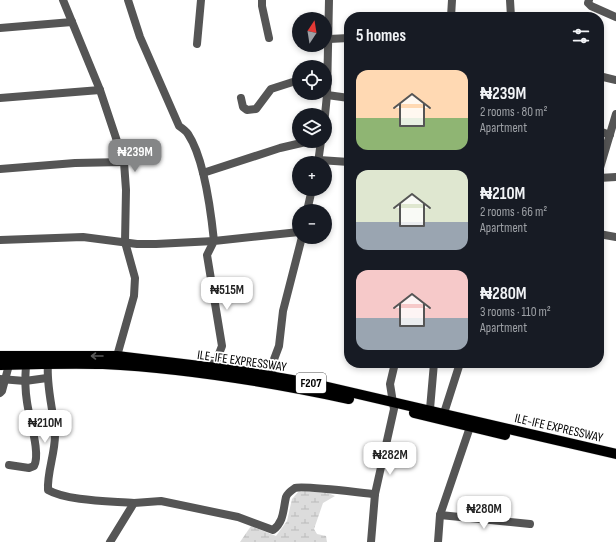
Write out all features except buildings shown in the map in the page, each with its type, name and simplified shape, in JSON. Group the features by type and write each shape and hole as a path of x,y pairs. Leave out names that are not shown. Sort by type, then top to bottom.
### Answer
{"main road":[{"name":"ILE-IFE EXPRESSWAY","path":"0,356 117,356 210,368 230,374 298,388 394,406 430,410 616,454"},
{"name":"ILE-IFE EXPRESSWAY","path":"5,365 110,365 272,376 315,384 470,427 616,461"}],"street":[{"path":"63,0 100,90 124,162 126,190 125,242 135,278 134,296 117,356"},
{"path":"128,0 152,63 179,126 188,133 202,173 212,218 214,241 207,255 222,346 217,359 210,368"},
{"path":"197,44 201,0"},
{"path":"262,0 269,38"},
{"path":"330,0 330,12"},
{"path":"451,12 452,0"},
{"path":"510,0 511,12"},
{"path":"589,0 588,3 591,6 616,17"},
{"path":"0,28 72,22"},
{"path":"332,39 344,38"},
{"path":"604,77 616,80"},
{"path":"241,98 243,107 247,110 256,109 271,89 292,82"},
{"path":"0,98 100,90"},
{"path":"332,96 344,97"},
{"path":"604,155 616,114"},
{"path":"604,133 610,135"},
{"path":"202,173 292,145"},
{"path":"0,169 75,163 124,162"},
{"path":"332,162 344,162"},
{"path":"604,178 616,177"},
{"path":"0,240 83,237 156,244 214,241 292,233"},
{"path":"604,235 616,237"},
{"path":"272,376 273,362 279,346 283,311 300,244"},
{"path":"48,364 47,378 55,436 48,480 48,490 54,494 134,503 161,501 238,517 272,530 279,526 287,495 295,488 309,487 376,494"},
{"path":"0,393 5,365"},
{"path":"10,465 29,468 34,466 37,461 25,381 26,365"},
{"path":"371,542 376,494 394,406 390,384 394,368"},
{"path":"430,410 434,368"},
{"path":"444,413 458,368"},
{"path":"3,379 25,381 47,378"},
{"path":"438,542 440,515 470,427"},
{"path":"110,542 134,503"},
{"path":"440,515 530,524"}],"green space":[{"path":"299,491 323,491 335,496 323,503 314,529 317,534 326,536 327,542 240,542 251,526 276,536 287,521 292,499"}]}
